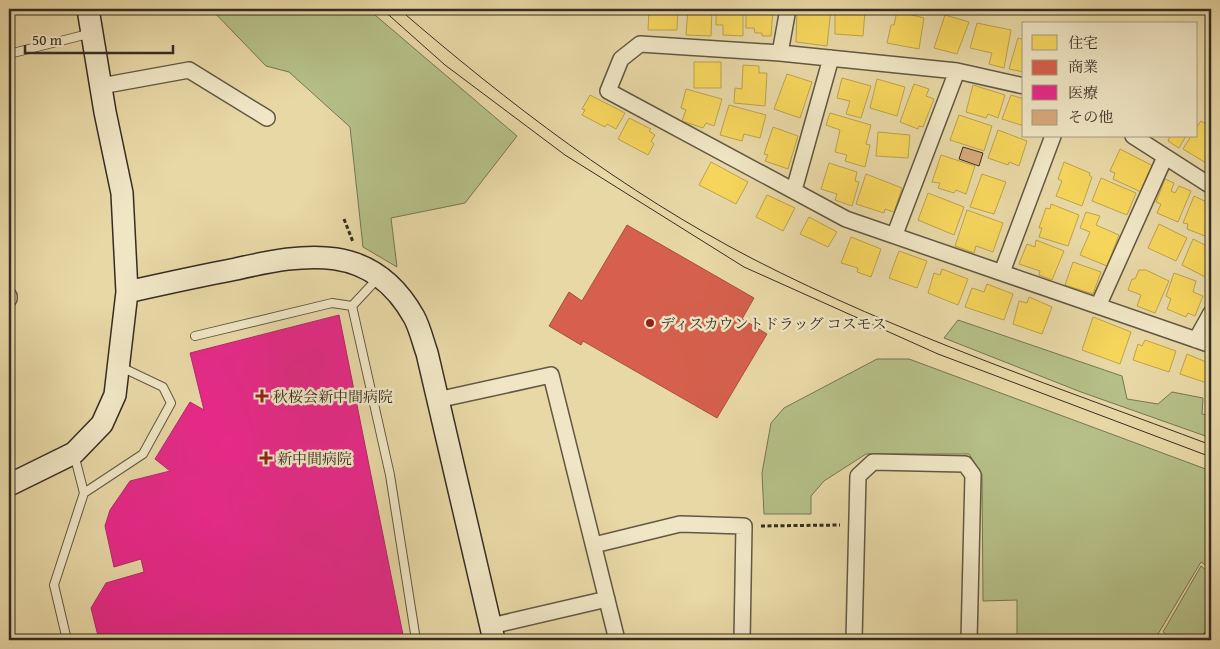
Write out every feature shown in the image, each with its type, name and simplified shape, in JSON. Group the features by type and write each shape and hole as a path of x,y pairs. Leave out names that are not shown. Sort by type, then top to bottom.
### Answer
{"street":[{"path":"9,485 74,453 102,424 115,395 127,292 122,194 88,9"},
{"path":"780,53 788,9"},
{"path":"1022,86 957,72 831,58 640,44 621,59 608,91 846,219 895,234 1211,344"},
{"path":"794,190 831,58"},
{"path":"101,86 190,70 267,118"},
{"path":"895,234 957,72"},
{"path":"1002,272 1052,138"},
{"path":"1136,138 1211,186"},
{"path":"1099,304 1165,157"},
{"path":"127,292 284,258 328,256 353,262 379,277 396,293 414,318 427,353 492,633 607,599"},
{"path":"1196,340 1211,313"},
{"path":"438,400 551,375 617,640"},
{"path":"854,640 858,476 873,462 964,464 973,475 969,640"},
{"path":"594,545 680,524 744,526 742,640"}],"lane":[{"path":"9,54 93,33"},
{"path":"352,306 379,277"},
{"path":"195,336 332,302 352,306"},
{"path":"352,306 390,475 416,640"},
{"path":"84,493 143,454 171,403 163,387 119,366"},
{"path":"66,640 54,585 84,493 74,453"}],"path":[{"path":"744,526 856,525"},
{"path":"1200,640 1206,633 1211,636"}],"green space":[{"path":"211,9 368,9 517,136 465,203 391,218 397,267 363,247 350,127 289,72 266,66"},
{"path":"958,320 1122,376 1127,399 1158,404 1172,392 1203,398 1202,414 1211,416 1211,438 1081,392 944,338"},
{"path":"877,359 909,359 1211,471 1211,569 1201,562 1158,634 1166,640 1017,640 1017,600 983,601 982,474 969,454 866,454 824,481 811,496 811,514 764,514 762,473 771,423 784,408"},
{"path":"1201,566 1211,574 1211,640 1173,640 1163,632"}],"building: 住宅":[{"path":"649,9 678,9 677,30 648,30"},
{"path":"688,9 712,9 711,36 686,35"},
{"path":"716,9 743,9 743,36 723,35 723,25 716,25"},
{"path":"746,9 773,9 771,36 762,36 762,33 755,33 754,28 746,28"},
{"path":"812,9 831,9 827,46 796,42 797,12 811,13"},
{"path":"835,9 865,11 863,36 835,34"},
{"path":"897,11 924,18 919,49 887,43 891,25 894,25"},
{"path":"945,15 969,22 957,54 934,48"},
{"path":"977,23 1011,30 1004,68 989,64 992,53 970,48"},
{"path":"1018,38 1022,39 1022,72 1009,69"},
{"path":"694,62 721,62 721,88 694,88"},
{"path":"743,65 759,66 759,73 767,73 765,106 734,103 735,88 742,89"},
{"path":"787,74 812,82 800,118 774,109"},
{"path":"842,78 871,86 861,118 846,114 850,101 837,98"},
{"path":"877,79 905,87 897,116 870,108"},
{"path":"914,84 929,89 926,96 934,99 923,127 919,126 918,129 900,122"},
{"path":"973,85 1005,95 998,118 988,114 986,118 966,112"},
{"path":"686,89 722,99 714,126 706,123 703,128 682,121 686,110 681,108"},
{"path":"590,95 625,113 616,129 607,124 605,127 582,115 585,110 582,109"},
{"path":"1011,95 1022,98 1022,125 1002,119"},
{"path":"729,105 766,115 760,138 744,134 742,141 720,135"},
{"path":"830,113 871,125 866,144 870,145 865,167 845,161 847,155 835,152 840,130 826,125"},
{"path":"959,115 992,126 984,151 950,140"},
{"path":"629,118 651,129 649,131 655,135 651,141 654,144 648,155 618,139"},
{"path":"1201,121 1211,127 1211,166 1183,149 1190,138 1198,138 1198,125"},
{"path":"773,127 798,136 788,169 765,161 768,155 764,154"},
{"path":"998,130 1027,141 1019,166 1009,162 1008,165 988,158"},
{"path":"878,132 910,135 908,158 876,156"},
{"path":"1169,138 1185,138 1179,148 1168,141"},
{"path":"1120,149 1153,166 1141,192 1113,179 1115,173 1110,171"},
{"path":"941,155 975,166 966,194 956,190 954,193 938,188 940,183 932,182"},
{"path":"711,162 748,182 736,204 699,185"},
{"path":"1064,162 1090,173 1089,175 1092,177 1082,206 1056,196 1062,181 1058,179"},
{"path":"829,163 857,172 855,181 859,182 852,206 835,200 837,194 821,189"},
{"path":"866,174 902,188 894,212 885,209 884,213 856,204"},
{"path":"982,174 1006,182 994,214 970,207"},
{"path":"1101,178 1136,193 1127,215 1092,201"},
{"path":"1165,179 1174,183 1171,191 1175,193 1179,186 1191,191 1178,222 1157,213 1161,204 1156,202"},
{"path":"928,193 964,207 954,235 918,220"},
{"path":"767,195 795,208 783,231 756,217"},
{"path":"1194,196 1211,204 1211,221 1205,236 1187,229 1188,224 1183,223"},
{"path":"1051,204 1079,215 1068,246 1039,237 1042,228 1039,228 1046,208 1050,209"},
{"path":"967,210 1003,223 993,252 976,246 974,253 955,246"},
{"path":"1086,212 1100,216 1096,225 1119,235 1107,266 1080,255 1090,232 1080,228"},
{"path":"809,217 837,232 828,247 800,234"},
{"path":"1159,224 1187,238 1176,261 1148,248"},
{"path":"851,237 881,249 871,277 857,272 858,268 841,263"},
{"path":"1193,239 1211,248 1211,280 1182,265"},
{"path":"1036,240 1064,251 1052,280 1039,275 1040,271 1019,264 1027,244 1035,247"},
{"path":"899,251 927,261 917,288 889,278"},
{"path":"1073,262 1101,272 1093,294 1065,285"},
{"path":"942,269 968,279 958,305 928,293 934,273 940,275"},
{"path":"1139,270 1146,270 1169,281 1155,313 1137,306 1141,295 1128,290 1132,279 1135,279"},
{"path":"1174,273 1196,281 1193,292 1203,296 1195,316 1188,313 1186,317 1167,309 1171,299 1166,296"},
{"path":"987,284 1013,294 1004,320 965,307 972,288 984,292"},
{"path":"1029,297 1052,307 1042,334 1013,324 1019,301 1027,303"},
{"path":"1093,317 1131,332 1120,364 1082,350"},
{"path":"1145,340 1176,351 1169,372 1133,360 1138,344 1142,346"},
{"path":"1187,354 1211,364 1207,383 1180,374"}],"building: 商業":[{"name":"ディスカウントドラッグ コスモス","path":"627,225 754,298 742,319 767,334 717,418 583,341 581,345 549,326 569,292 582,301"}],"building: 医療":[{"name":"新中間病院","path":"339,315 404,640 99,640 91,608 106,583 144,572 141,559 114,567 105,526 110,510 130,481 170,471 155,459 190,402 204,410 190,353"}],"building: その他":[{"path":"963,147 983,153 979,166 959,159"}],"tram line":[{"path":"382,9 445,65 565,155 744,267 938,354 1211,457"},
{"path":"399,9 482,78 568,144 659,205 753,259 864,312 921,336 1211,445"}],"place":[{"name":"ディスカウントドラッグ コスモス","path":"650,323"},
{"name":"秋桜会新中間病院","path":"262,396"},
{"name":"新中間病院","path":"266,458"}]}
